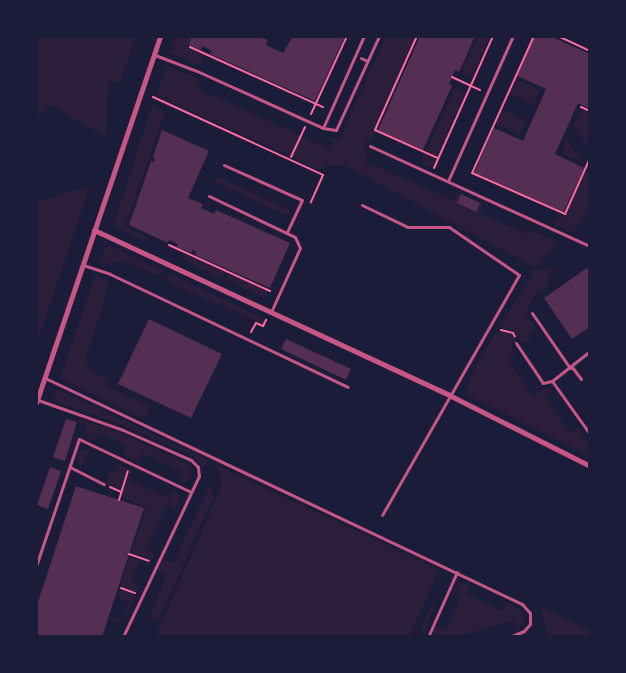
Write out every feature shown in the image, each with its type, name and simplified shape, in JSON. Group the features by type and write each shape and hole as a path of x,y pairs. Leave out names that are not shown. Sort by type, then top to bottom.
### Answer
{"street":[{"path":"37,401 160,36"},
{"path":"94,230 269,314 449,395 590,466"}],"lane":[{"path":"323,128 364,36"},
{"path":"153,54 323,128 336,130 379,36"},
{"path":"448,181 513,36"},
{"path":"361,58 368,61"},
{"path":"370,146 589,246"},
{"path":"224,165 302,200 287,233"},
{"path":"208,196 295,237 300,248 269,314"},
{"path":"362,205 408,227 449,227 519,275 382,515"},
{"path":"82,265 110,274 348,387"},
{"path":"532,314 580,379"},
{"path":"516,343 543,383 552,381 590,351"},
{"path":"44,378 457,572 528,609 531,621 527,629 509,637"},
{"path":"552,381 590,434"},
{"path":"37,401 123,430 191,460 198,467 199,476 123,637"},
{"path":"36,566 79,439 191,492"},
{"path":"70,467 104,484"},
{"path":"428,637 457,572"}],"path":[{"path":"153,98 290,159 347,36"},
{"path":"417,36 375,130 438,158"},
{"path":"431,174 493,36"},
{"path":"534,36 472,173 565,214 590,160"},
{"path":"558,36 590,51"},
{"path":"190,47 331,110"},
{"path":"452,77 470,86"},
{"path":"581,107 590,111"},
{"path":"169,245 270,292"},
{"path":"224,281 228,272"},
{"path":"256,323 263,326 269,314"},
{"path":"501,330 513,333 518,341 516,343"},
{"path":"119,500 130,463"},
{"path":"104,484 121,492"},
{"path":"129,554 157,564"},
{"path":"121,588 142,595"}],"shaded area":[{"path":"36,36 136,36 120,83 109,81 106,137 50,105 36,119"},
{"path":"176,36 192,36 188,48 204,55 199,65 170,53"},
{"path":"386,36 415,36 373,130 436,158 431,168 421,163 424,154 376,132 371,141 367,139 363,148 368,152 364,161 454,201 458,193 461,194 457,204 476,212 480,203 483,204 480,213 529,235 531,230 558,242 536,268 344,165 327,165 320,170 181,107 167,100 169,95 162,99 156,96 166,67 172,68 201,79 197,88 330,149 333,142 329,140 330,137 339,141"},
{"path":"478,36 490,36 472,77 461,73"},
{"path":"516,79 540,90 533,105 509,94"},
{"path":"455,88 465,93 437,156 426,151"},
{"path":"152,106 165,112 125,227 150,239 148,243 113,226"},
{"path":"502,109 526,120 520,135 496,124"},
{"path":"581,109 590,113 590,150 573,126"},
{"path":"567,140 583,163 561,153"},
{"path":"587,169 590,174 590,205 573,233 551,223 565,216"},
{"path":"217,177 291,210 288,216 214,182"},
{"path":"90,186 36,346 36,202"},
{"path":"110,246 163,271 160,276 121,260 109,264 100,261 105,248"},
{"path":"184,254 226,273 223,279 182,259"},
{"path":"551,267 547,287 536,294 525,313 536,329 528,334 531,338 522,344 514,331 499,328 535,270"},
{"path":"170,274 265,319 262,324 166,281"},
{"path":"229,274 268,291 265,298 226,280"},
{"path":"95,275 106,279 109,285 87,354 87,365 94,372 109,379 107,386 150,406 144,419 60,379"},
{"path":"497,331 511,334 517,342 510,346 516,354 508,360 533,396 547,388 553,391 545,397 570,433 578,428 590,446 590,456 466,394 474,368"},
{"path":"57,389 207,459 205,465 202,469 198,460 188,453 117,423 53,401"},
{"path":"79,419 117,431 188,464 192,469 192,477 184,482 179,481 183,472 142,453 138,462 123,455 127,446 99,432 94,441 90,439 86,433 87,426 78,422"},
{"path":"90,450 81,468 76,457 79,452"},
{"path":"119,464 127,468 120,490 105,483 111,471 115,472"},
{"path":"214,464 439,569 411,633 412,637 155,637 219,493 221,476"},
{"path":"130,469 133,471 129,480 170,499 174,490 179,495 176,509 167,505 146,550 155,555 152,560 132,553 146,507 121,497"},
{"path":"210,485 214,495 158,622 149,618 167,575 158,570 164,559 173,563"},
{"path":"130,557 150,564 149,566 140,562 131,582 139,587 137,592 120,586"},
{"path":"461,583 470,585 467,594 503,611 508,603 520,609 525,616 523,624 517,629 513,620 456,637 433,637 436,626 446,629 461,597 453,591"},
{"path":"122,590 136,595 123,622 117,620 116,623 109,616 122,621 129,602 119,599"},
{"path":"432,602 435,606 422,637 418,637"},
{"path":"540,606 590,630 590,637 549,637"}],"building":[{"path":"192,36 258,36 267,40 266,45 283,53 293,36 345,36 315,101 210,54 212,51 202,46 201,50 189,45"},
{"path":"420,36 475,36 459,72 455,70 449,84 452,86 423,150 378,130"},
{"path":"535,36 550,36 590,54 590,109 578,103 555,154 584,168 563,213 474,173 494,128 523,141 546,89 517,76"},
{"path":"162,130 209,151 188,198 203,204 201,208 214,214 216,210 290,243 270,288 195,255 196,252 193,250 191,253 177,247 178,244 169,240 168,243 129,225 151,161 154,162 153,157"},
{"path":"461,194 480,203 476,212 457,203"},
{"path":"590,266 590,327 572,339 544,298"},
{"path":"149,319 222,354 191,418 118,384"},
{"path":"286,339 351,369 346,380 281,349"},
{"path":"66,419 77,422 65,461 53,457"},
{"path":"50,467 61,471 48,509 37,505"},
{"path":"76,486 144,508 102,637 36,637 36,608"}]}
